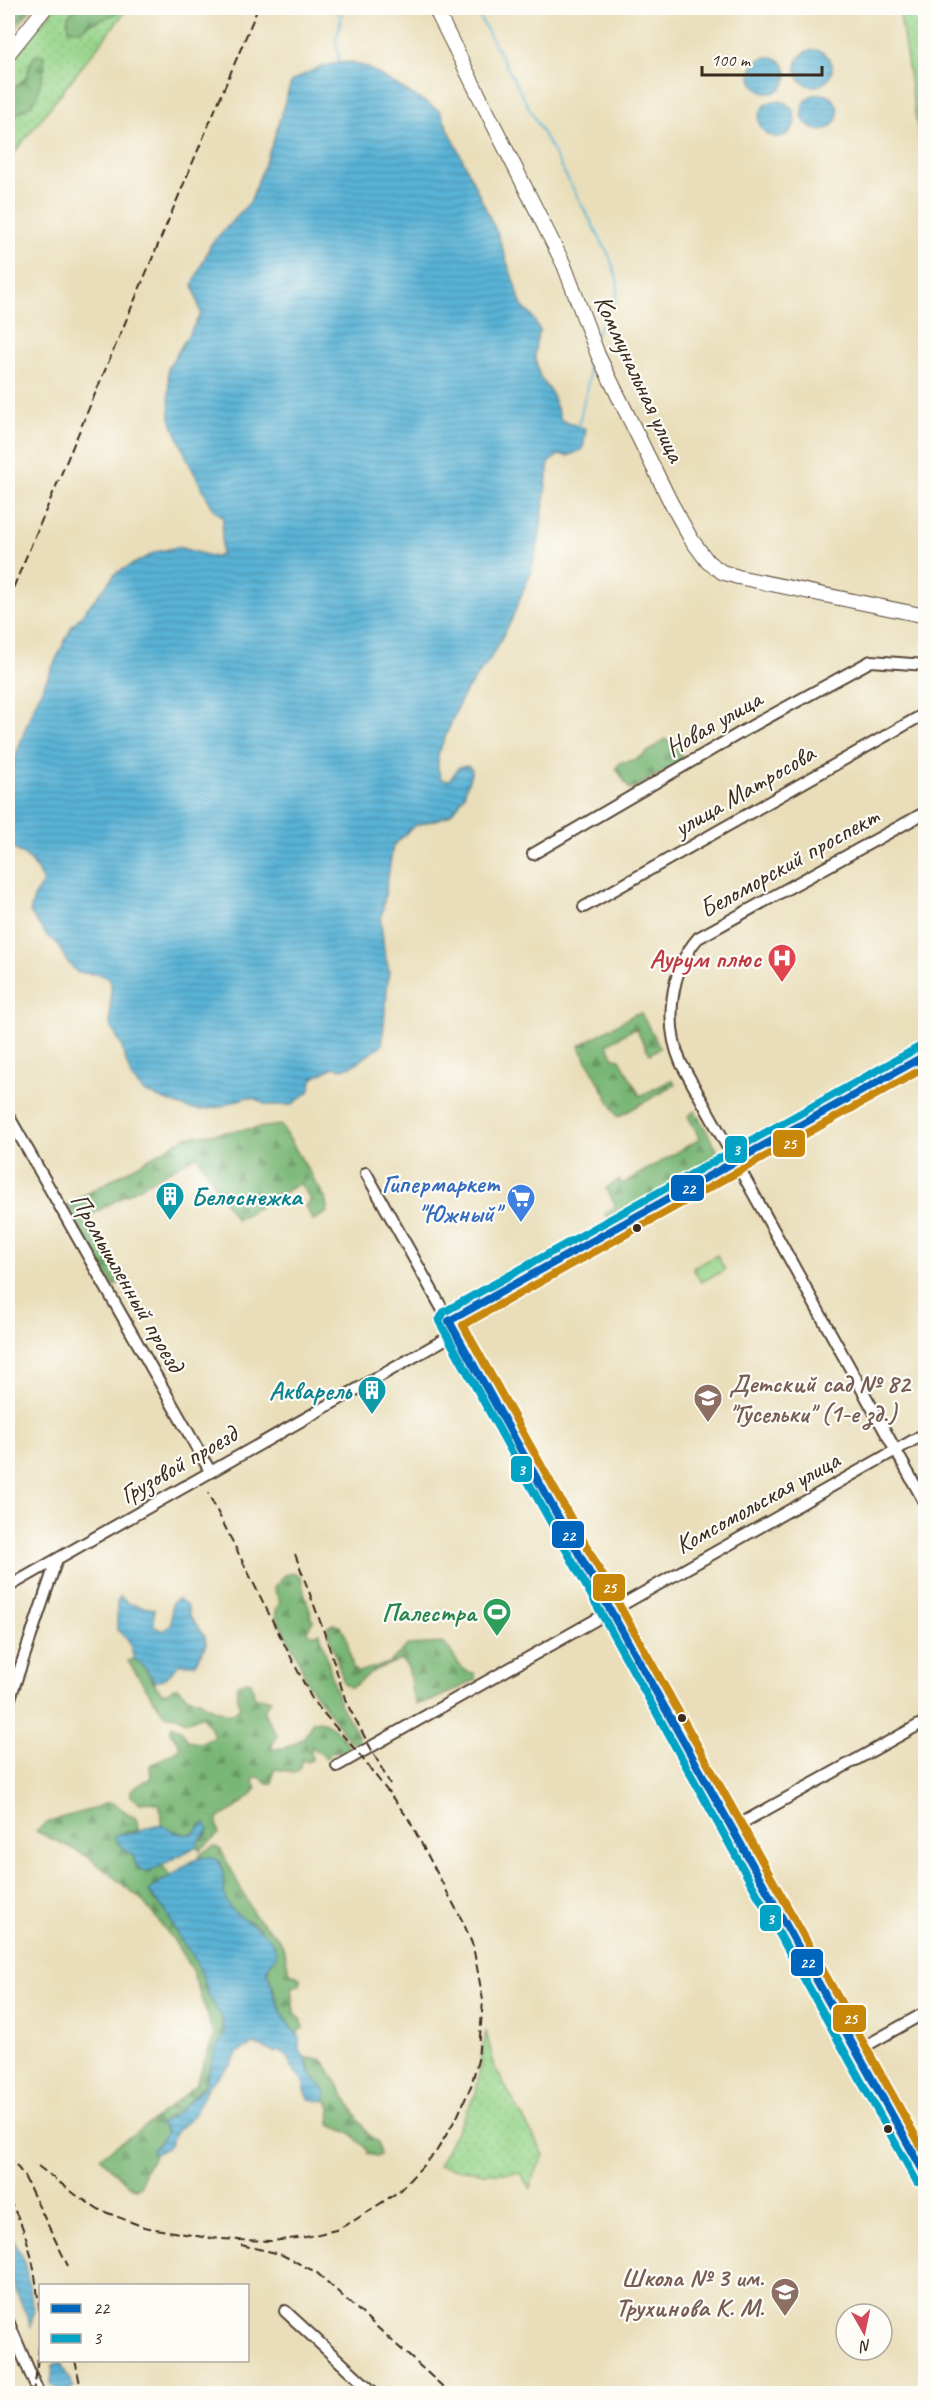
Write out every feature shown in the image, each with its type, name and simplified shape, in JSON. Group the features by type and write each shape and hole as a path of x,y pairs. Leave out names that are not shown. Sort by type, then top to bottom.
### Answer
{"main road":[{"path":"8,54 45,8"},
{"name":"Коммунальная улица","path":"435,8 564,265 598,356 671,503 691,539 708,562 722,572 738,577 926,616"},
{"path":"926,1055 735,1162 452,1327 926,2177"}],"street":[{"name":"Новая улица","path":"533,854 752,726 871,662 926,664"},
{"name":"улица Матросова","path":"584,907 926,713"},
{"name":"Беломорский проспект","path":"926,812 698,938 686,951 672,995 674,1046 735,1162 926,1505"},
{"name":"Промышленный проезд","path":"8,1115 210,1471"},
{"path":"366,1173 452,1327"},
{"name":"Грузовой проезд","path":"8,1587 210,1471 452,1327"},
{"name":"Комсомольская улица","path":"337,1767 926,1432"},
{"path":"8,1704 57,1559"},
{"path":"731,1829 926,1721"},
{"path":"855,2052 926,2012"},
{"path":"285,2312 375,2394"},
{"path":"8,2321 39,2394"}],"green space":[{"path":"8,8 29,8 16,22"},
{"path":"29,8 32,8 8,38 8,11 12,18 20,19"},
{"path":"54,8 82,8 72,12 67,22 85,26 117,13 120,8 128,8 8,161 8,126 13,117 33,102 38,92 42,73 30,70 13,93 12,108 8,114 8,66"},
{"path":"120,8 112,15 91,23 82,30 69,30 68,16 74,10"},
{"path":"899,8 925,8 925,152 921,152"},
{"path":"36,55 43,55 45,66 37,96 31,105 13,117 8,126 8,114 12,108 11,91 27,77 30,63"},
{"path":"665,739 673,744 683,758 678,764 630,790 616,768 621,762 634,760"},
{"path":"641,1013 660,1048 650,1054 635,1028 607,1044 614,1058 620,1059 640,1096 672,1080 675,1085 618,1117 579,1046 635,1014"},
{"path":"695,1111 721,1157 643,1202 607,1217 605,1214 616,1207 606,1188 619,1180 622,1184 700,1139 688,1116"},
{"path":"281,1125 325,1198 328,1212 313,1220 305,1206 311,1201 300,1183 236,1220 197,1155 85,1218 122,1281 114,1286 66,1206 186,1137"},
{"path":"717,1255 725,1270 701,1282 693,1268"},
{"path":"295,1573 301,1577 313,1621 307,1630 311,1635 320,1633 339,1702 358,1735 359,1745 349,1740 308,1684 297,1656 276,1617 276,1609 280,1603 274,1588 285,1575"},
{"path":"333,1624 339,1625 346,1636 353,1668 358,1672 389,1663 408,1645 443,1643 460,1666 474,1673 476,1680 431,1701 416,1704 408,1667 400,1660 375,1670 351,1688 344,1683 327,1627"},
{"path":"132,1659 146,1669 162,1693 178,1688 188,1697 200,1700 204,1705 229,1714 240,1708 236,1688 238,1684 251,1682 255,1698 271,1700 264,1710 277,1737 272,1745 273,1749 280,1749 298,1742 307,1733 312,1722 318,1721 335,1729 350,1751 333,1752 326,1758 311,1746 312,1760 307,1762 302,1759 299,1770 294,1772 274,1769 272,1783 267,1783 260,1777 255,1778 253,1782 255,1791 233,1810 217,1819 219,1834 200,1850 197,1846 198,1841 208,1833 200,1825 198,1830 188,1835 163,1827 159,1804 140,1803 131,1796 131,1790 151,1778 150,1766 179,1749 179,1743 170,1732 172,1725 182,1731 188,1741 199,1743 213,1738 213,1733 202,1715 187,1722 177,1716 164,1715 128,1661"},
{"path":"112,1803 137,1819 138,1831 124,1832 118,1843 133,1856 137,1867 148,1873 162,1865 171,1876 158,1883 151,1896 166,1912 181,1940 192,1954 202,1974 207,1994 221,2015 225,2034 215,2051 207,2082 177,2113 164,2119 165,2136 152,2150 153,2159 144,2171 141,2186 136,2189 125,2182 100,2157 152,2121 196,2085 214,2036 192,1970 173,1939 141,1899 87,1856 36,1831 52,1821"},
{"path":"214,1846 221,1850 255,1916 280,1940 289,1972 301,1979 300,1984 291,1988 294,2012 302,2020 303,2028 296,2033 282,2012 268,1972 268,1965 274,1959 274,1945 259,1927 237,1915 226,1902 220,1861 207,1857 199,1858 201,1853"},
{"path":"486,2031 495,2068 544,2155 530,2188 520,2173 485,2173 438,2166 476,2093"},
{"path":"307,2058 321,2059 326,2064 369,2137 378,2142 380,2154 376,2156 368,2154 352,2134 330,2125 331,2107 325,2099 327,2095 312,2076"}],"water":[{"path":"814,50 827,55 832,68 827,81 814,86 801,81 796,68 801,55"},
{"path":"769,57 782,62 787,75 782,88 769,93 756,88 751,75 756,62"},
{"path":"351,62 368,68 440,111 498,235 522,306 532,316 540,331 536,342 535,358 540,377 551,392 561,420 586,429 583,449 568,456 559,455 549,462 539,541 530,574 511,621 490,659 463,695 438,754 441,779 449,781 459,767 468,766 472,770 464,795 458,806 448,816 414,826 393,846 381,920 384,951 389,970 382,1045 354,1065 342,1069 334,1067 313,1078 309,1092 291,1105 266,1105 256,1099 246,1097 219,1107 202,1110 189,1109 144,1092 131,1077 121,1045 110,1025 111,984 109,978 99,974 78,973 66,960 57,943 47,936 30,912 35,894 43,883 30,860 8,846 8,778 32,710 71,628 116,573 156,552 178,547 214,557 221,555 223,517 214,510 189,463 170,418 168,368 201,314 193,284 211,244 250,202 274,139 291,82 320,67"},
{"path":"820,94 833,99 838,112 833,125 820,130 807,125 802,112 807,99"},
{"path":"777,101 790,106 795,119 790,132 777,137 764,132 759,119 764,106"},
{"path":"120,1596 130,1604 154,1609 154,1626 162,1631 171,1625 172,1603 178,1599 187,1605 190,1616 205,1636 206,1645 195,1664 180,1664 166,1678 155,1682 145,1668 134,1659 129,1641 117,1630 117,1603"},
{"path":"205,1823 209,1830 198,1841 197,1846 148,1873 137,1867 133,1856 115,1840 114,1836 133,1833 156,1825 187,1835 195,1832"},
{"path":"210,1857 221,1864 224,1892 229,1906 265,1934 275,1947 276,1956 267,1969 275,1995 283,2015 299,2035 299,2050 306,2059 312,2076 327,2095 323,2101 308,2099 302,2079 291,2068 289,2058 279,2051 276,2053 254,2044 239,2051 231,2064 208,2086 195,2113 175,2133 171,2143 166,2149 154,2154 151,2150 157,2146 166,2133 159,2124 177,2113 205,2085 215,2051 225,2034 221,2015 209,1997 202,1974 192,1954 181,1940 166,1912 149,1892 155,1885 188,1864"},
{"path":"8,2230 23,2258 34,2308 31,2326 8,2272"},
{"path":"60,2362 74,2388 61,2393 51,2384 53,2365"}],"waterway":[{"path":"330,8 342,15 336,41 339,62"},
{"path":"477,12 609,255 618,287 613,305 596,334"},
{"path":"578,429 589,377 586,352 589,347"}],"railway":[{"path":"8,600 258,8"},
{"path":"38,2166 100,2210 144,2227 209,2238 271,2241 306,2237 336,2230 398,2192 436,2152 458,2115 471,2086 478,2060 483,2000 473,1946 464,1924 408,1818 359,1754 313,1701 208,1493"},
{"path":"295,1554 327,1640 346,1702 390,1784"},
{"path":"8,2154 24,2176 68,2266"},
{"path":"8,2199 27,2241 39,2307"},
{"path":"241,2245 280,2254 316,2272 451,2394"},
{"path":"31,2394 35,2384 39,2347"},
{"path":"75,2362 82,2394"}],"transit line":[{"name":"3","path":"917,2182 439,1321 444,1312 921,1046"},
{"name":"22","path":"449,1321 926,1055"},
{"name":"25","path":"926,1067 463,1325 926,2155"},
{"name":"22","path":"449,1321 926,2176"}],"place":[{"name":"Аурум плюс","path":"782,984"},
{"name":"Белоснежка","path":"170,1222"},
{"name":"Гипермаркет \"Южный\"","path":"521,1224"},
{"name":"Акварель","path":"372,1416"},
{"name":"Детский сад № 82 \"Гусельки\" (1-е зд.)","path":"708,1424"},
{"name":"Палестра","path":"497,1638"},
{"name":"Школа № 3 им. Трухинова К. М.","path":"785,2318"}]}
